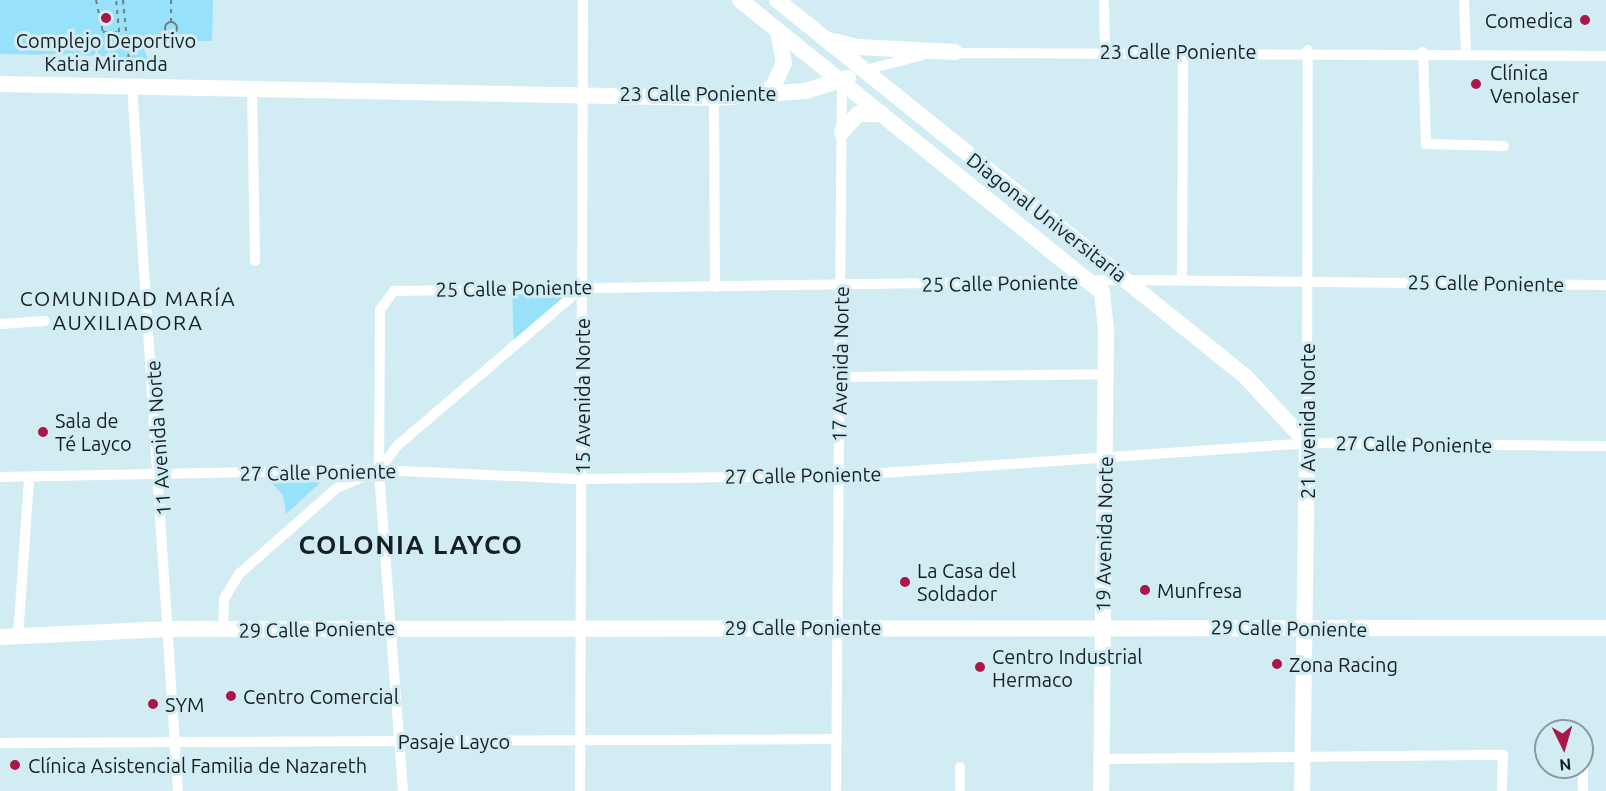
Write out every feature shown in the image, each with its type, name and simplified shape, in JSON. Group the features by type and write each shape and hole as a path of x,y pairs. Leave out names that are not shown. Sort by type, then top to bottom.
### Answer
{"street":[{"name":"15 Avenida Norte","path":"580,791 582,0"},
{"name":"Diagonal Universitaria","path":"740,0 1094,281"},
{"name":"Diagonal Universitaria","path":"777,0 819,37 1127,280 1276,404 1307,443"},
{"path":"1104,0 1105,52"},
{"path":"1464,0 1466,52"},
{"path":"761,96 782,71 784,54 778,31"},
{"path":"819,37 858,47 955,52"},
{"name":"23 Calle Poniente","path":"0,84 583,92 714,98 761,96 842,81 862,71 955,52 1308,50 1606,56"},
{"name":"21 Avenida Norte","path":"1302,791 1307,443 1308,50"},
{"path":"1182,280 1183,52"},
{"path":"1423,52 1426,144 1504,146"},
{"name":"17 Avenida Norte","path":"836,791 842,81"},
{"name":"11 Avenida Norte","path":"132,86 161,475 178,791"},
{"path":"252,87 255,261"},
{"path":"714,98 715,287"},
{"path":"842,132 858,114 883,114"},
{"name":"25 Calle Poniente","path":"378,470 380,310 394,291 1127,280 1307,280 1606,285"},
{"name":"19 Avenida Norte","path":"1094,281 1105,304 1106,374 1101,791"},
{"path":"223,630 224,599 240,574 337,488 378,470 398,445 583,287"},
{"path":"0,324 45,321"},
{"path":"839,377 1106,374"},
{"name":"27 Calle Poniente","path":"0,477 378,470 581,478 839,476 1106,460 1307,443 1606,446"},
{"path":"378,470 388,628 403,791"},
{"path":"18,637 29,478"},
{"name":"29 Calle Poniente","path":"0,637 169,629 837,628 1103,624 1305,630 1606,628"},
{"name":"Pasaje Layco","path":"0,743 837,739"},
{"path":"1101,759 1503,755 1503,791"},
{"path":"960,767 960,791"}],"path":[{"path":"96,0 103,32 118,32 116,0"},
{"path":"123,0 132,86"},
{"path":"171,0 171,22 177,29 170,34 165,26 171,22"}],"shaded area":[{"name":"Complejo Deportivo Katia Miranda","path":"0,0 213,0 212,41 141,41 151,67 102,68 105,56 0,54"},
{"path":"512,287 583,287 514,347"},
{"path":"271,482 321,482 286,514 283,495"}],"place":[{"name":"Complejo Deportivo Katia Miranda","path":"106,18"},
{"name":"Comedica","path":"1585,20"},
{"name":"Clínica Venolaser","path":"1476,84"},
{"name":"Sala de Té Layco","path":"43,432"},
{"name":"La Casa del Soldador","path":"905,582"},
{"name":"Munfresa","path":"1145,590"},
{"name":"Zona Racing","path":"1277,664"},
{"name":"Centro Industrial Hermaco","path":"980,667"},
{"name":"Centro Comercial","path":"231,696"},
{"name":"SYM","path":"153,704"},
{"name":"Clínica Asistencial Familia de Nazareth","path":"15,765"}],"district":[{"name":"COMUNIDAD MARÍA AUXILIADORA","path":"128,310"},
{"name":"COLONIA LAYCO","path":"411,545"}]}
